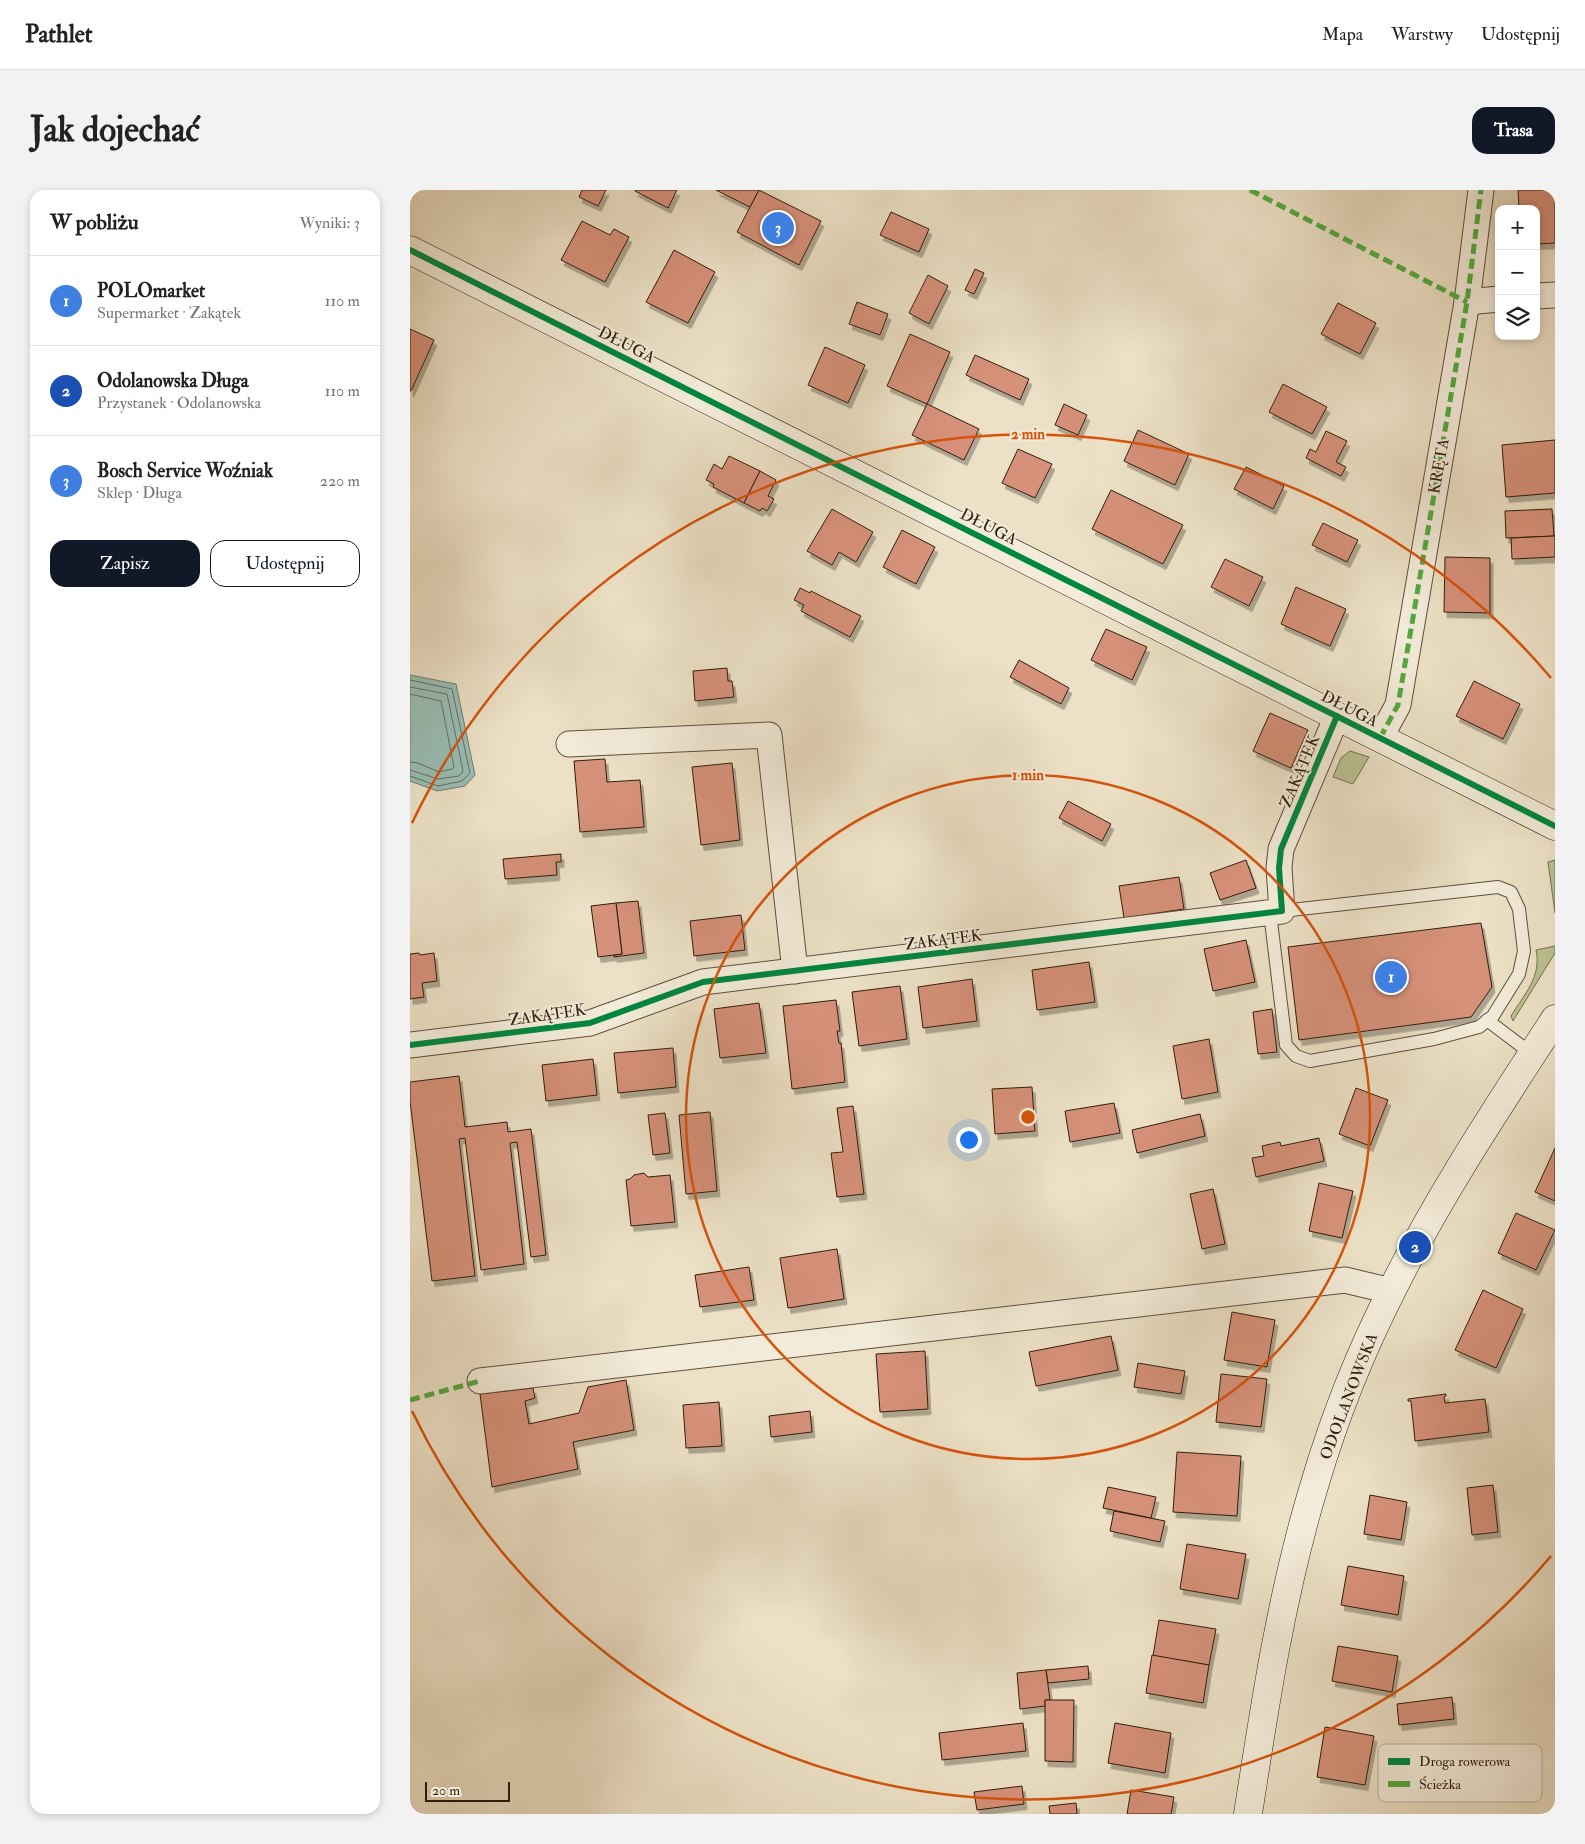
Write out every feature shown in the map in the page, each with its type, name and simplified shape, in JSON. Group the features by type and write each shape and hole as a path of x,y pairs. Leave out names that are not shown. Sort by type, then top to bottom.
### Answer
{"street":[{"name":"KRĘTA","path":"1380,738 1398,706 1466,302 1481,190"},
{"name":"DŁUGA","path":"410,250 1555,826"},
{"path":"1540,296 1555,295"},
{"path":"1466,302 1495,299"},
{"name":"ZAKĄTEK","path":"410,1045 590,1023 703,982 1276,912 1281,849 1337,716"},
{"path":"569,744 769,735 795,971"},
{"name":"ODOLANOWSKA","path":"1248,1814 1274,1658 1298,1542 1315,1481 1343,1403 1391,1291 1427,1225 1462,1165 1555,1019"},
{"path":"480,1381 1345,1280 1391,1291"}],"lane":[{"path":"1498,887 1511,892 1519,909 1524,951 1519,974 1493,1016 1487,1020 1479,1027 1434,1039 1360,1053 1310,1061 1296,1056 1286,1044 1276,912 1498,887"},
{"path":"1487,1020 1532,1054"}],"green space":[{"path":"1350,751 1369,757 1353,784 1333,777 1341,758"},
{"path":"1555,860 1555,913 1548,862"},
{"path":"1555,946 1555,953 1513,1021 1511,1016 1534,977 1537,959 1536,950"}],"water":[{"path":"410,675 456,684 475,775 465,786 437,791 410,781"}],"building":[{"path":"582,190 606,190 598,206 579,197"},
{"path":"635,190 677,190 668,208"},
{"path":"716,190 759,190 750,207"},
{"path":"759,190 821,221 799,265 737,232"},
{"path":"1518,190 1555,190 1555,243 1540,244 1540,205 1519,205"},
{"path":"891,212 929,229 919,252 880,235"},
{"path":"582,221 610,235 614,229 629,237 605,282 561,260"},
{"path":"674,250 715,272 688,323 646,302"},
{"path":"975,269 984,273 974,294 965,290"},
{"path":"928,275 948,286 929,324 909,313"},
{"path":"857,302 888,314 880,335 849,324"},
{"path":"1338,303 1376,323 1360,354 1321,334"},
{"path":"410,329 434,340 411,391 410,391"},
{"path":"910,334 950,352 927,404 887,386"},
{"path":"825,347 865,365 848,403 808,385"},
{"path":"975,355 1029,379 1020,400 966,375"},
{"path":"1283,384 1327,407 1312,434 1269,412"},
{"path":"927,404 979,429 964,460 912,435"},
{"path":"1064,404 1087,415 1078,435 1055,425"},
{"path":"1138,430 1189,454 1175,485 1124,461"},
{"path":"1326,431 1347,441 1336,462 1346,467 1341,476 1306,458 1310,449 1316,452"},
{"path":"1555,440 1555,493 1506,497 1502,445"},
{"path":"1018,449 1052,464 1035,498 1002,483"},
{"path":"729,456 760,471 744,503 713,487 714,484 706,480 714,464 722,469"},
{"path":"1246,467 1284,486 1273,509 1234,489"},
{"path":"760,471 776,480 768,496 774,499 767,511 762,508 760,511 744,503"},
{"path":"1111,490 1183,525 1163,564 1092,529"},
{"path":"832,509 873,532 856,562 839,552 832,565 807,551"},
{"path":"1552,509 1554,536 1506,538 1505,511"},
{"path":"1323,523 1358,540 1347,562 1312,545"},
{"path":"902,530 935,547 916,584 883,567"},
{"path":"1555,536 1555,557 1512,559 1511,538"},
{"path":"1445,557 1490,558 1490,613 1444,612"},
{"path":"1225,559 1263,577 1249,606 1211,587"},
{"path":"1296,587 1346,609 1330,646 1281,624"},
{"path":"800,588 810,593 811,591 861,616 850,637 801,611 804,605 794,600"},
{"path":"1106,629 1147,647 1132,680 1091,660"},
{"path":"1019,660 1069,688 1061,704 1010,677"},
{"path":"727,668 728,681 732,681 734,697 695,701 693,671"},
{"path":"1474,681 1520,704 1503,739 1456,716"},
{"path":"1270,713 1308,730 1291,768 1253,751"},
{"path":"605,759 607,782 640,780 644,827 580,832 574,761"},
{"path":"732,763 740,840 701,845 692,767"},
{"path":"1068,801 1111,824 1102,841 1059,818"},
{"path":"561,854 561,862 556,862 557,875 505,879 503,859"},
{"path":"1246,860 1256,888 1220,900 1210,873"},
{"path":"1179,877 1184,909 1124,918 1119,886"},
{"path":"638,901 644,953 614,957 614,955 622,954 616,903"},
{"path":"616,903 622,954 598,957 591,906"},
{"path":"741,915 745,950 694,956 690,921"},
{"path":"1481,923 1492,987 1471,1017 1299,1040 1288,947"},
{"path":"1246,940 1255,982 1213,991 1204,949"},
{"path":"419,953 420,955 434,953 437,981 422,983 424,997 410,999 410,954"},
{"path":"1089,962 1095,1002 1037,1010 1032,970"},
{"path":"972,979 977,1021 923,1028 918,987"},
{"path":"900,986 907,1039 859,1046 852,992"},
{"path":"836,1000 840,1031 837,1031 839,1043 841,1043 845,1082 792,1089 783,1006"},
{"path":"759,1003 766,1053 720,1058 714,1009"},
{"path":"1272,1009 1277,1052 1258,1054 1253,1012"},
{"path":"1209,1039 1218,1092 1182,1099 1173,1046"},
{"path":"673,1048 676,1087 618,1093 614,1053"},
{"path":"593,1059 597,1095 546,1101 542,1065"},
{"path":"459,1076 465,1127 507,1122 508,1132 531,1129 546,1255 531,1257 517,1142 510,1143 524,1264 481,1270 465,1138 459,1139 475,1276 432,1281 410,1101 410,1082"},
{"path":"1032,1087 1035,1131 995,1134 992,1089"},
{"path":"1356,1088 1388,1100 1370,1146 1339,1134"},
{"path":"1114,1103 1120,1133 1070,1142 1065,1111"},
{"path":"853,1106 864,1194 837,1197 831,1153 843,1152 837,1108"},
{"path":"710,1112 717,1191 686,1194 679,1115"},
{"path":"665,1113 670,1153 653,1155 648,1115"},
{"path":"1200,1114 1205,1136 1137,1153 1132,1130"},
{"path":"1319,1138 1324,1161 1256,1177 1252,1158 1264,1156 1262,1146 1280,1142 1281,1146"},
{"path":"1555,1148 1555,1201 1535,1192"},
{"path":"644,1173 648,1177 670,1175 675,1222 631,1226 626,1180 634,1175"},
{"path":"1319,1183 1353,1191 1342,1238 1309,1231"},
{"path":"1213,1189 1225,1244 1202,1249 1190,1194"},
{"path":"1516,1213 1555,1230 1536,1270 1498,1253"},
{"path":"837,1249 844,1299 788,1308 780,1258"},
{"path":"749,1267 754,1300 700,1307 695,1275"},
{"path":"1483,1290 1523,1309 1496,1368 1455,1350"},
{"path":"1232,1312 1275,1320 1267,1367 1224,1360"},
{"path":"1111,1336 1118,1370 1036,1386 1029,1352"},
{"path":"925,1351 928,1409 880,1412 876,1354"},
{"path":"1138,1363 1185,1371 1181,1394 1134,1387"},
{"path":"1221,1374 1267,1379 1261,1427 1216,1422"},
{"path":"626,1380 634,1430 573,1442 578,1469 492,1487 480,1394 533,1388 535,1398 525,1401 529,1424 579,1413 588,1387"},
{"path":"1446,1394 1444,1397 1445,1403 1485,1399 1489,1432 1415,1441 1411,1401 1408,1401 1408,1399"},
{"path":"719,1402 722,1446 686,1448 683,1405"},
{"path":"810,1411 812,1432 771,1437 769,1416"},
{"path":"1177,1452 1241,1456 1237,1516 1173,1512"},
{"path":"1493,1485 1498,1532 1472,1535 1467,1488"},
{"path":"1108,1487 1156,1497 1151,1518 1103,1508"},
{"path":"1370,1495 1407,1502 1401,1540 1364,1534"},
{"path":"1114,1511 1165,1521 1160,1542 1110,1531"},
{"path":"1187,1544 1246,1554 1238,1599 1180,1589"},
{"path":"1348,1566 1404,1576 1398,1615 1341,1605"},
{"path":"1159,1620 1216,1629 1209,1665 1153,1656"},
{"path":"1338,1646 1398,1656 1392,1692 1332,1681"},
{"path":"1152,1655 1209,1665 1203,1703 1146,1693"},
{"path":"1088,1666 1089,1679 1048,1683 1046,1670"},
{"path":"1046,1670 1050,1700 1045,1700 1045,1706 1020,1709 1017,1673"},
{"path":"1452,1697 1454,1719 1399,1725 1397,1704"},
{"path":"1045,1700 1074,1700 1073,1762 1045,1761"},
{"path":"1023,1723 1026,1751 942,1760 939,1733"},
{"path":"1115,1723 1171,1733 1165,1773 1108,1763"},
{"path":"1325,1727 1374,1736 1365,1785 1317,1777"},
{"path":"1022,1786 1024,1804 977,1810 974,1792"},
{"path":"1131,1790 1174,1797 1171,1814 1127,1814"},
{"path":"1076,1803 1077,1814 1050,1814 1049,1806"}],"marked path":[{"path":"1250,190 1467,302"},
{"path":"1380,738 1398,705 1467,302 1481,190"},
{"path":"410,1400 480,1381"}],"cycle path":[{"path":"410,250 1555,826"},
{"path":"410,1045 590,1023 703,982 1282,911 1279,868 1281,849 1337,716"}],"place":[{"name":"Bosch Service Woźniak","path":"778,228"},
{"name":"POLOmarket","path":"1391,977"},
{"name":"Odolanowska Długa","path":"1415,1247"}]}
